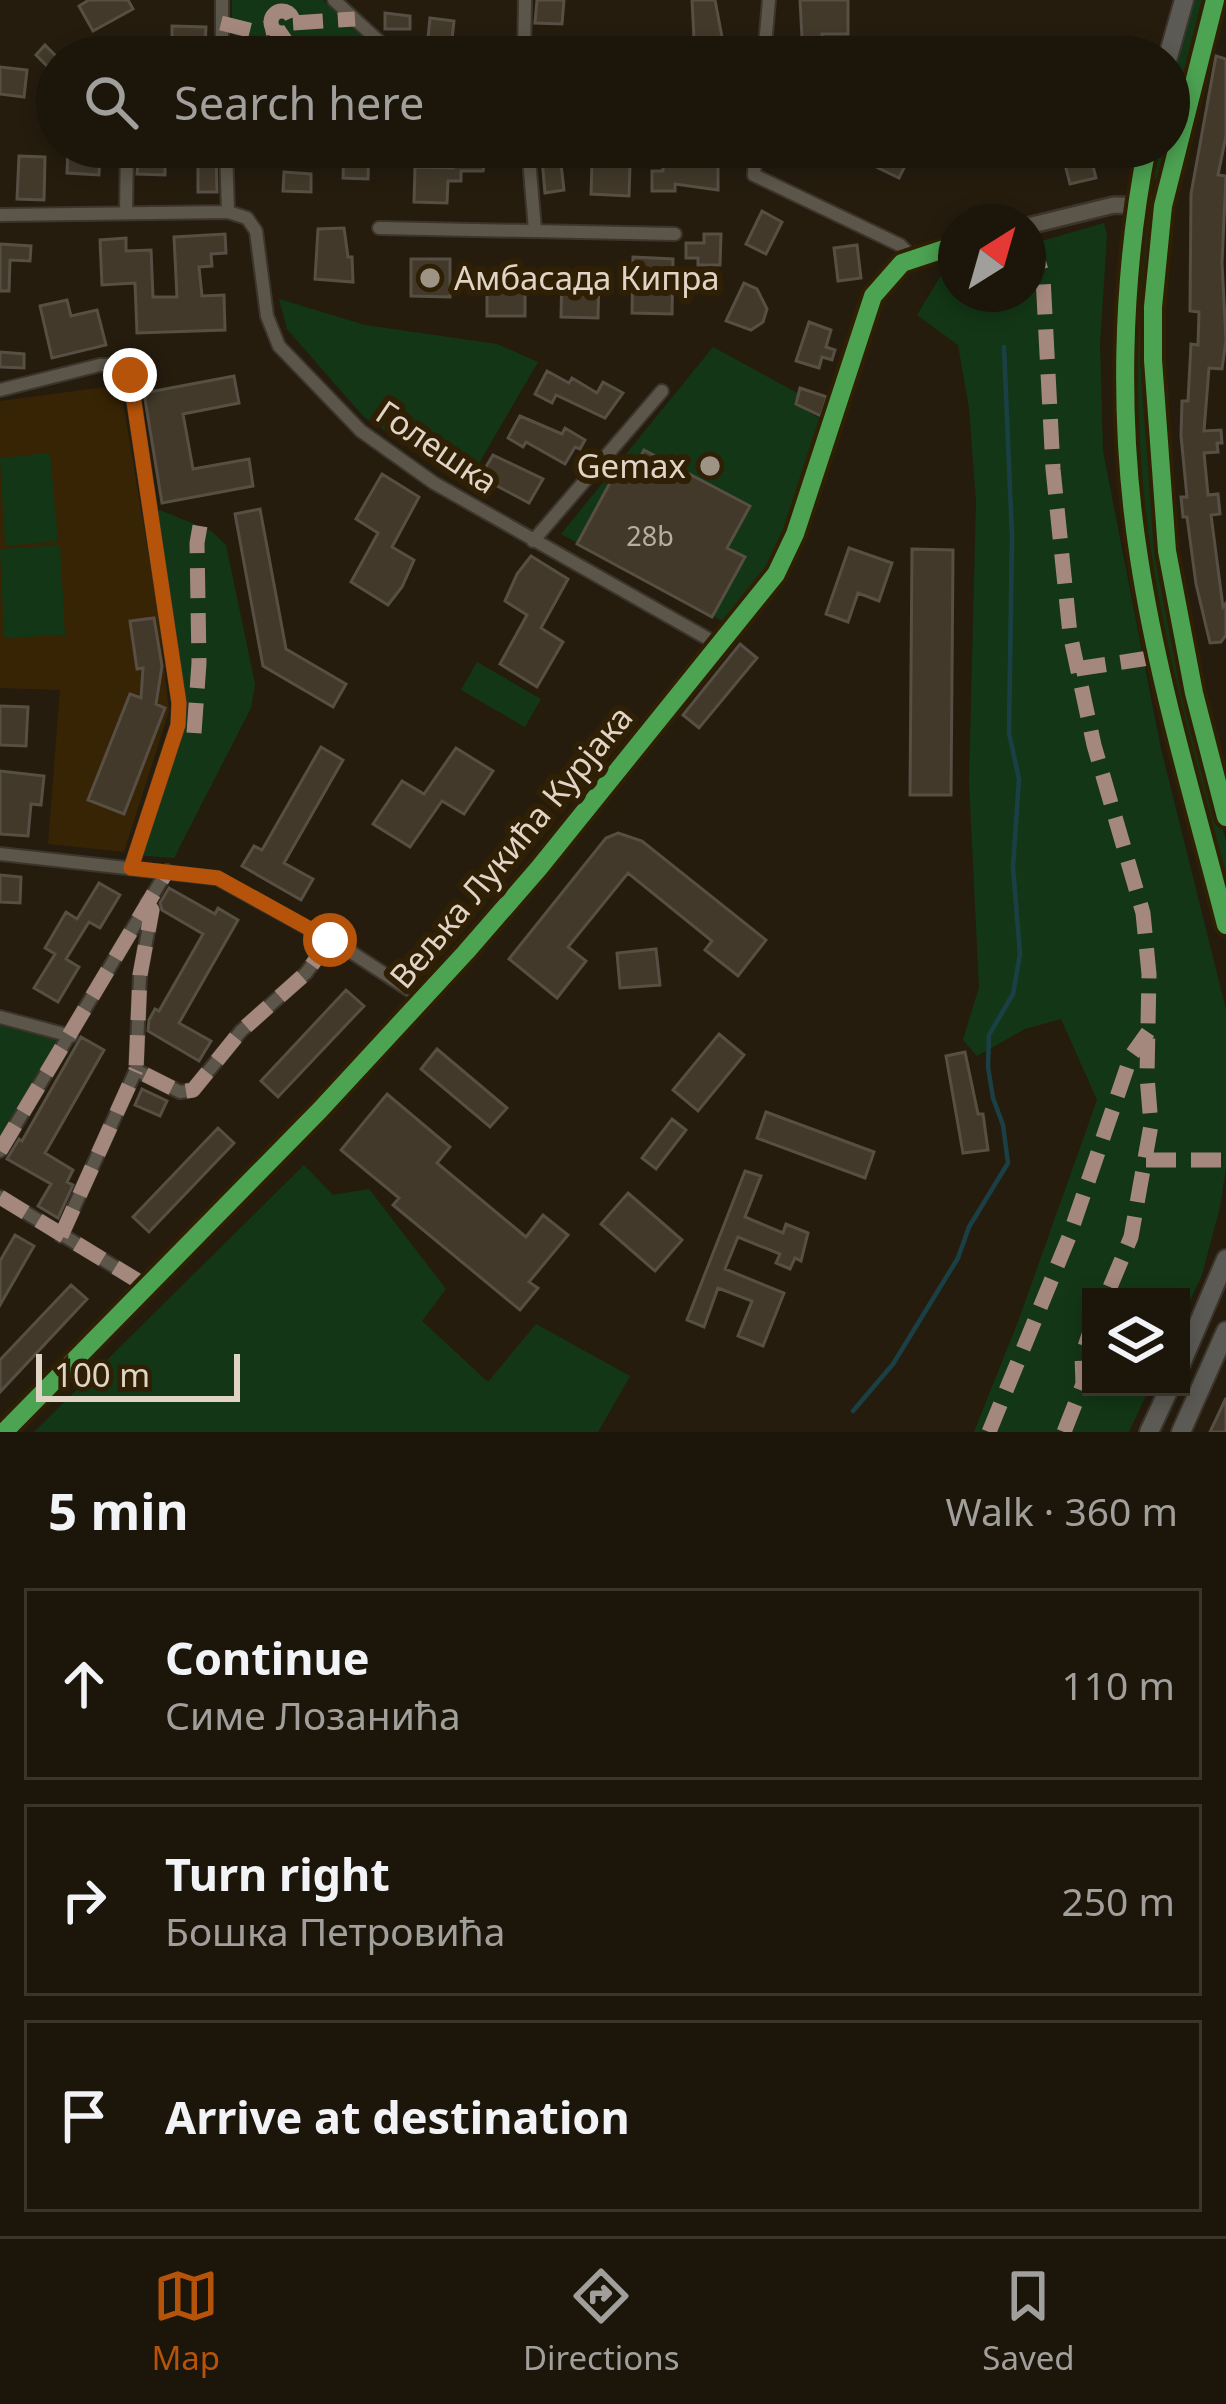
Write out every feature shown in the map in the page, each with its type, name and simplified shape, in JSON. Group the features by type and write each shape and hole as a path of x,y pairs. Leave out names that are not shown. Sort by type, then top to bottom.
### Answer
{"main road":[{"path":"1174,36 1184,0"},
{"path":"1190,88 1215,0"},
{"path":"1143,168 1126,343 1138,555 1177,741 1226,925"},
{"path":"1172,168 1153,308 1167,551 1194,693 1226,818"},
{"path":"1190,1343 1226,1259"},
{"path":"1181,1432 1226,1331"},
{"path":"1150,1432 1166,1396"},
{"path":"1184,1396 1195,1401"}],"street":[{"path":"222,0 222,36"},
{"path":"334,0 373,36"},
{"path":"524,36 525,0"},
{"path":"766,36 769,0"},
{"path":"126,213 127,168"},
{"path":"0,214 228,212 227,168"},
{"path":"530,168 535,230"},
{"path":"754,168 754,175 900,245 912,257 938,249"},
{"path":"1046,221 1088,210 1163,206"},
{"name":"Голешка","path":"228,212 247,218 256,231 267,316 288,358 346,418 391,455 719,645"},
{"path":"379,228 675,234"},
{"name":"Вељка Лукића Курјака","path":"4,1432 423,999 539,868 719,645 787,555 867,310 880,286 912,257"},
{"path":"0,390 100,365 119,365 130,375 179,703 178,725 131,868"},
{"path":"533,541 662,391"},
{"path":"0,854 218,878 423,999"},
{"path":"0,1150 166,871"},
{"path":"62,1236 136,1070 140,975 152,910 147,903"},
{"path":"136,1070 180,1092 194,1090 241,1031 306,973 330,940"},
{"path":"0,1017 71,1036"},
{"path":"0,1197 148,1287"}],"shaded area":[{"path":"120,385 156,598 169,711 124,852 48,844 60,690 0,688 0,401"}],"green space":[{"path":"232,0 323,0 361,36 236,36"},
{"path":"1191,0 1207,0 1190,70 1190,36 1181,36"},
{"path":"1150,168 1166,168 1155,180 1149,176"},
{"path":"1145,216 1152,220 1146,333 1151,475 1161,555 1199,740 1226,841 1226,897 1167,671 1138,501 1134,360"},
{"path":"1104,223 1107,235 1100,344 1103,451 1161,749 1226,1010 1226,1167 1202,1275 1190,1301 1190,1288 1082,1288 1082,1396 1146,1396 1129,1432 974,1432 1097,1100 1061,1019 1025,1029 977,1056 963,1040 979,987 969,783 976,501 969,408 958,345 917,315 938,280 938,312 1046,312 1046,240"},
{"path":"279,299 365,325 497,344 538,362 467,484 363,416 287,329"},
{"name":"Gemax","path":"713,347 799,394 796,404 821,419 781,547 760,582 722,621 561,534"},
{"path":"50,453 58,541 5,546 0,458"},
{"path":"160,510 211,531 226,545 255,684 251,708 174,858 135,855 178,725 152,512"},
{"path":"60,545 65,635 4,638 0,549"},
{"path":"477,662 541,699 525,727 461,690"},
{"path":"0,1017 71,1036 0,1151"},
{"path":"304,1165 333,1195 369,1189 446,1289 422,1321 488,1382 536,1324 630,1376 598,1432 34,1432"}],"building":[{"path":"89,0 128,0 133,9 93,31 79,6"},
{"path":"537,0 564,0 562,24 535,23"},
{"path":"692,0 715,0 722,36 694,36"},
{"path":"800,0 848,0 848,34 802,36"},
{"path":"385,13 410,16 410,29 385,29"},
{"path":"430,18 454,21 452,36 428,36"},
{"path":"172,26 206,27 206,36 172,36"},
{"path":"1216,56 1226,59 1226,136 1218,175 1226,176 1222,263 1226,340 1222,369 1209,368 1204,431 1221,430 1222,443 1217,443 1218,452 1204,453 1208,495 1218,494 1220,514 1211,515 1223,607 1226,603 1226,635 1221,642 1210,643 1187,517 1183,517 1181,497 1187,497 1181,436 1191,344 1198,345 1199,312 1190,311 1191,194"},
{"path":"0,67 27,70 24,97 0,94"},
{"path":"19,156 36,157 36,168 45,168 44,200 17,199"},
{"path":"67,168 99,168 99,175 67,173"},
{"path":"137,168 165,168 165,175 137,174"},
{"path":"198,168 216,168 217,192 198,192"},
{"path":"343,168 368,168 368,179 343,178"},
{"path":"415,168 484,168 461,171 461,181 448,181 447,203 414,202"},
{"path":"543,168 561,168 564,190 545,193"},
{"path":"592,168 630,168 629,196 591,194"},
{"path":"718,168 718,190 675,184 675,191 652,191 652,171"},
{"path":"878,168 904,168 899,178"},
{"path":"1066,168 1093,168 1096,178 1070,184"},
{"path":"284,172 311,174 311,192 283,191"},
{"path":"762,211 782,222 766,254 746,244"},
{"path":"344,228 353,282 315,279 318,229"},
{"path":"225,234 226,253 211,254 212,266 199,267 202,296 224,295 225,330 137,333 135,283 102,285 100,240 126,238 126,251 151,250 153,297 177,297 174,237"},
{"path":"704,234 721,234 720,265 698,265 698,258 686,258 686,243 704,243"},
{"path":"0,244 31,246 30,261 10,260 9,291 0,291"},
{"path":"857,245 861,278 838,281 834,248"},
{"path":"633,257 673,259 672,314 632,313"},
{"name":"Амбасада Кипра","path":"411,259 450,259 450,297 411,296"},
{"path":"562,273 599,275 598,318 561,317"},
{"path":"487,275 525,275 525,316 487,316"},
{"path":"744,283 757,289 767,309 763,322 751,330 726,321"},
{"path":"67,300 71,316 97,310 106,345 52,358 40,306"},
{"path":"809,322 831,330 826,347 835,350 832,360 822,357 819,368 796,361"},
{"path":"0,352 24,354 24,368 0,367"},
{"path":"547,371 569,383 572,378 597,393 603,382 623,393 605,418 556,395 552,403 535,394"},
{"path":"234,376 239,403 183,414 193,469 249,459 253,486 162,503 144,393"},
{"path":"800,388 827,397 821,416 796,404"},
{"path":"520,416 562,434 565,428 585,440 565,464 526,442 523,447 508,438"},
{"path":"644,450 750,506 727,548 745,557 712,617 577,544 618,468 631,475"},
{"path":"493,455 543,479 529,503 480,477"},
{"path":"382,474 419,497 392,547 414,560 388,605 351,582 378,533 356,519"},
{"path":"260,509 286,649 346,684 333,707 263,666 235,514"},
{"path":"849,548 892,563 879,601 858,593 848,622 826,614"},
{"path":"912,549 953,550 951,795 910,795"},
{"path":"531,556 568,579 541,628 563,642 537,687 500,664 527,615 505,601"},
{"path":"154,618 162,666 156,704 165,708 124,814 88,800 130,694 141,698 143,668 137,669 130,621"},
{"path":"740,644 757,658 699,728 683,715"},
{"path":"0,706 28,707 26,746 0,745"},
{"path":"321,747 343,760 284,863 313,879 301,900 242,866 254,846 262,850"},
{"path":"456,748 493,771 464,814 442,801 410,847 373,824 402,781 424,794"},
{"path":"0,771 44,776 41,805 31,804 28,836 0,834"},
{"path":"618,833 642,841 766,940 738,976 705,950 712,941 628,873 568,947 586,961 557,998 509,959 606,838"},
{"path":"0,875 21,877 20,903 0,902"},
{"path":"99,883 120,895 100,928 89,922 66,959 79,967 58,1002 34,988 55,954 45,948 66,912 77,919"},
{"path":"169,888 215,914 218,908 238,920 179,1023 211,1041 199,1061 148,1031 155,1009 159,1011 203,934 162,910 160,903"},
{"path":"656,949 660,985 620,988 617,953"},
{"path":"346,990 364,1006 278,1097 261,1081"},
{"path":"719,1034 744,1055 698,1111 673,1090"},
{"path":"81,1037 104,1050 45,1153 73,1170 67,1182 73,1185 58,1218 38,1206 51,1184 7,1159"},
{"path":"437,1049 507,1108 490,1127 421,1069"},
{"path":"965,1052 988,1150 963,1153 946,1056"},
{"path":"142,1089 167,1101 160,1116 135,1105"},
{"path":"387,1094 450,1147 437,1163 526,1237 543,1215 568,1235 529,1282 538,1288 520,1310 393,1205 399,1198 341,1150"},
{"path":"766,1112 874,1152 865,1178 757,1138"},
{"path":"672,1119 686,1130 656,1169 642,1158"},
{"path":"218,1128 234,1143 149,1232 133,1217"},
{"path":"745,1171 761,1176 745,1217 783,1233 786,1224 808,1233 801,1261 795,1258 790,1269 776,1263 780,1254 738,1237 725,1269 784,1293 763,1346 738,1336 752,1301 718,1288 704,1327 687,1320"},
{"path":"628,1193 682,1240 655,1271 601,1224"},
{"path":"15,1235 34,1246 0,1305 0,1261"},
{"path":"71,1285 87,1299 0,1392 0,1360"},
{"path":"1226,1398 1226,1432 1210,1432"}],"waterway":[{"path":"853,1411 893,1364 958,1258 969,1227 1008,1163 988,1067 989,1035 1013,994 1020,954 1013,867 1019,779 1009,733 1012,536 1004,347"}],"marked path":[{"path":"282,11 293,22 282,33 271,22 282,11"},
{"path":"293,23 355,19"},
{"path":"221,23 253,31 271,27"},
{"path":"1045,312 1053,469 1070,634 1094,745 1143,913 1149,974 1151,1125 1131,1237 1110,1288"},
{"path":"194,733 200,526"},
{"path":"1076,669 1149,658"},
{"path":"0,1151 167,871"},
{"path":"147,903 152,910 140,975 136,1070 180,1092 193,1090 241,1031 306,973 330,940"},
{"path":"989,1432 1069,1237 1131,1056 1148,1032"},
{"path":"61,1236 136,1070"},
{"path":"1146,1160 1226,1160"},
{"path":"0,1197 148,1287"},
{"path":"1064,1432 1082,1387"}],"cycle path":[{"path":"1190,99 1215,0"},
{"path":"1143,168 1125,352 1132,507 1156,651 1226,925"},
{"path":"1173,168 1163,206 1153,307 1167,551 1194,693 1226,817"},
{"path":"4,1432 320,1110 466,952 776,574 795,534 873,296 902,263 938,251"}],"place":[{"name":"Амбасада Кипра","path":"430,278"},
{"name":"Gemax","path":"710,466"}],"route":[{"path":"130,375 179,703 178,725 131,868 218,878 330,940"}]}
